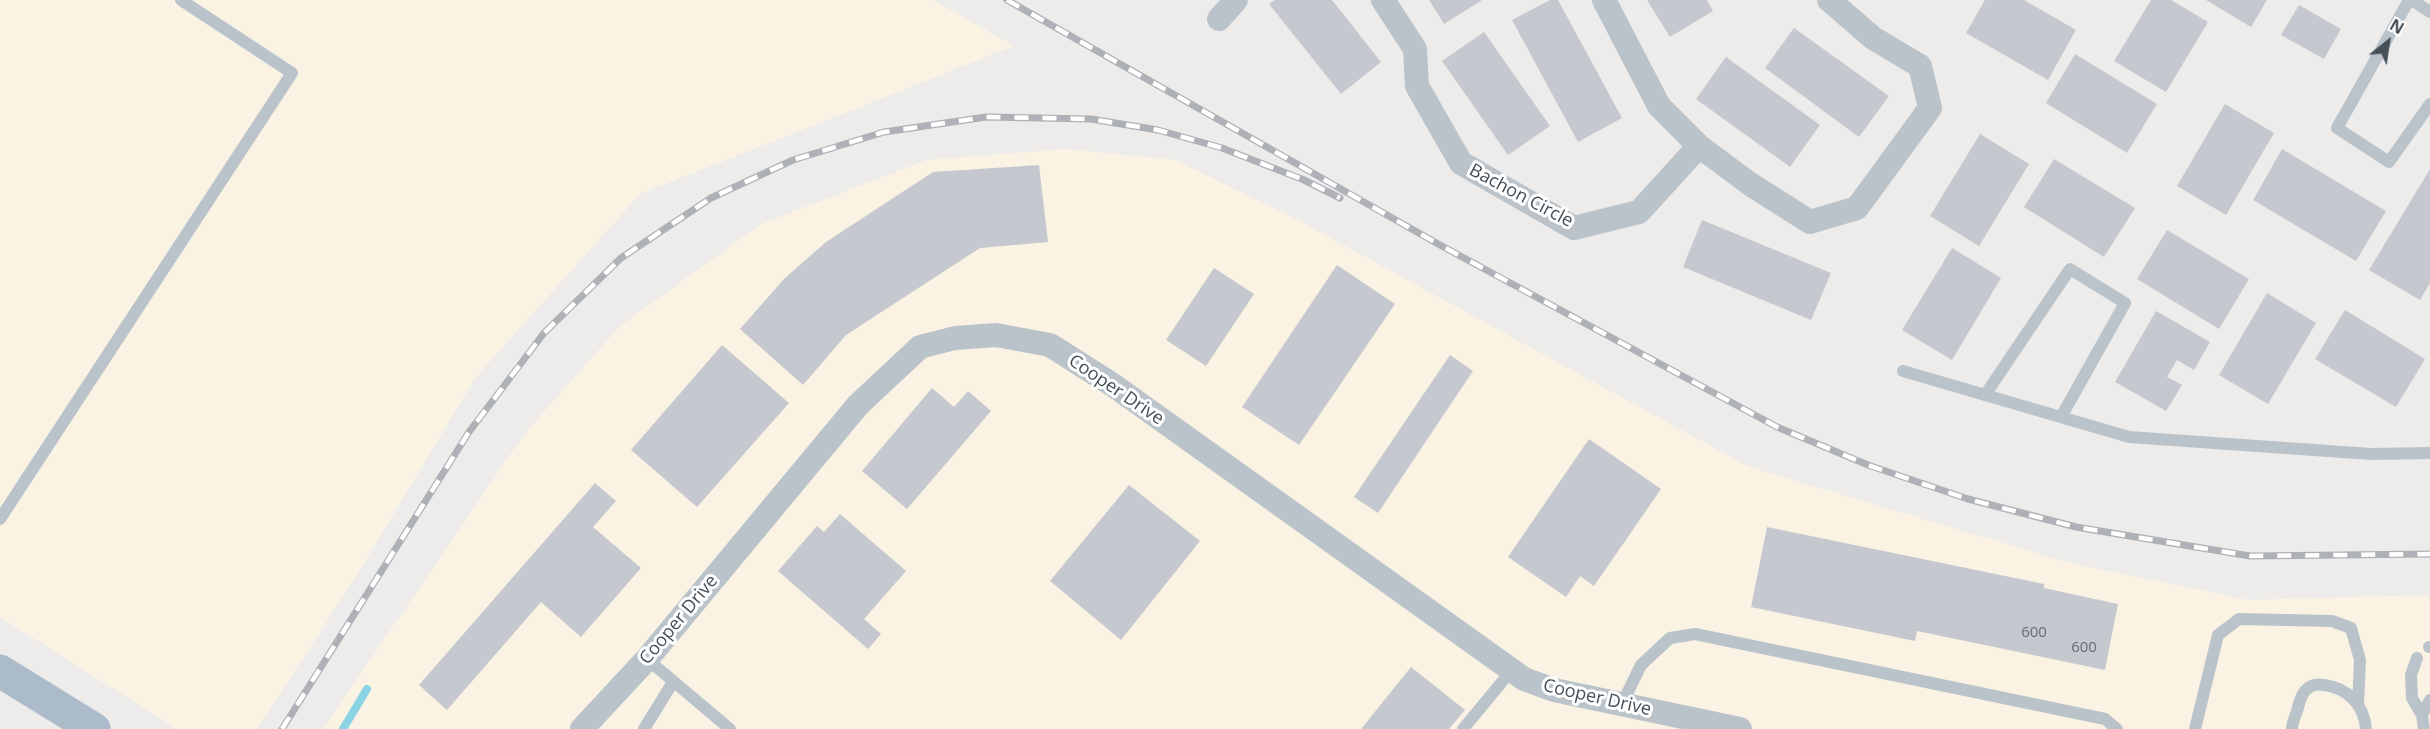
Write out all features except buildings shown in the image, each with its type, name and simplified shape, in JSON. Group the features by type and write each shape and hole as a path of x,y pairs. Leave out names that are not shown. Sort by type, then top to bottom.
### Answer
{"main road":[{"path":"0,671 94,729"}],"street":[{"path":"1219,19 1236,0"},
{"name":"Bachon Circle","path":"1383,0 1415,49 1417,86 1461,163 1574,228 1639,212 1699,146"},
{"path":"1604,0 1659,106 1699,146 1750,184 1810,222 1857,207 1930,108 1920,66 1873,38 1829,0"},
{"name":"Cooper Drive","path":"582,729 647,659 858,405 920,347 955,338 996,335 1050,345 1113,385 1524,679 1554,690 1714,726 1740,729"}],"lane":[{"path":"0,519 292,73 181,0"},
{"path":"2430,12 2411,0 2337,128 2390,162 2430,104"},
{"path":"1985,395 2070,269 2125,303 2061,417"},
{"path":"1903,371 2129,437 2371,454 2430,453"},
{"path":"2195,729 2218,635 2239,619 2332,621 2351,628 2360,660 2358,705"},
{"path":"1622,704 1641,665 1670,638 1695,634 2105,719 2116,729"},
{"path":"2417,658 2411,675 2412,698 2422,715 2424,729"},
{"path":"647,659 730,729"},
{"path":"1464,729 1511,671"},
{"path":"644,729 673,682"},
{"path":"2292,729 2300,700 2307,689 2317,684 2333,686 2348,693 2358,705 2366,721 2366,729"},
{"path":"2422,715 2430,700"}],"shaded area":[{"path":"0,0 933,0 1014,46 640,194 476,377 357,575 257,729 177,729 0,617"},
{"path":"1066,149 1175,160 1296,219 1749,467 2070,563 2248,600 2430,595 2430,729 323,729 525,433 620,326 761,224 927,160"}],"waterway":[{"path":"343,729 367,689"}],"railway":[{"path":"1007,0 1440,245 1777,427 1868,465 1968,499 2076,527 2250,556 2430,554"},
{"path":"282,729 469,432 544,333 621,258 711,198 793,160 884,132 986,117 1091,119 1158,130 1222,148 1304,180 1340,198"}]}
